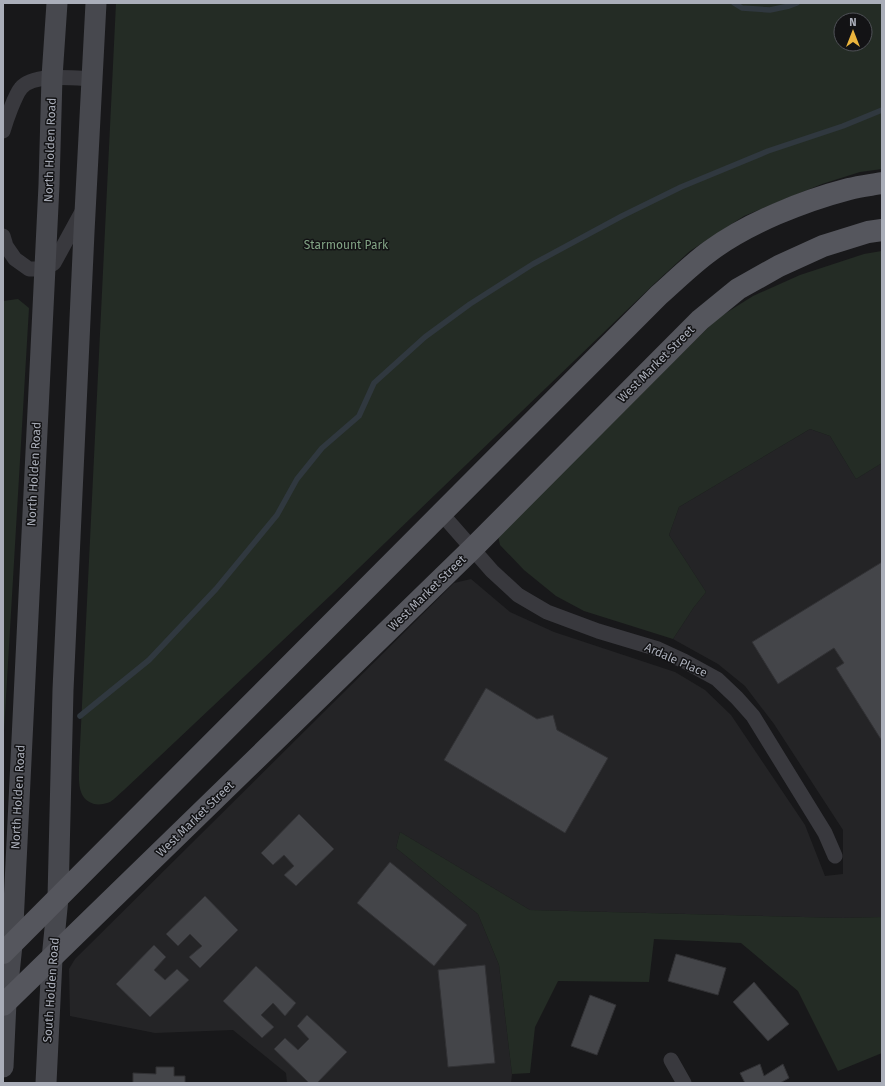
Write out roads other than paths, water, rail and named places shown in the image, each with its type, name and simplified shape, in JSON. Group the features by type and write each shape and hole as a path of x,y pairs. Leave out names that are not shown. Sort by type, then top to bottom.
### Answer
{"main road":[{"name":"North Holden Road","path":"7,949 49,185 52,77 57,3"},
{"path":"58,898 63,690 96,3"},
{"path":"3,1067 7,949 659,295 711,250 753,225 800,205 849,189 882,183"},
{"name":"West Market Street","path":"5,1003 52,959 472,549 700,320 738,289 779,266 823,246 868,232 882,230"},
{"name":"South Holden Road","path":"46,1083 52,959 58,898"}],"street":[{"path":"3,131 21,88 30,82 52,77 92,79"},
{"path":"3,236 6,246 15,259 29,269 44,269 54,263 86,204"},
{"name":"Ardale Place","path":"442,514 492,571 518,595 547,612 598,631 658,649 717,679 753,716 825,833 835,856"},
{"path":"671,1060 684,1083"}],"waterway":[{"path":"734,3 742,8 770,10 797,3"},
{"path":"80,716 149,660 216,589 277,515 297,479 322,448 359,416 374,383 425,337 470,304 533,264 622,216 681,187 768,151 843,126 882,110"}],"park label":[{"name":"Starmount Park","path":"346,245"}]}
